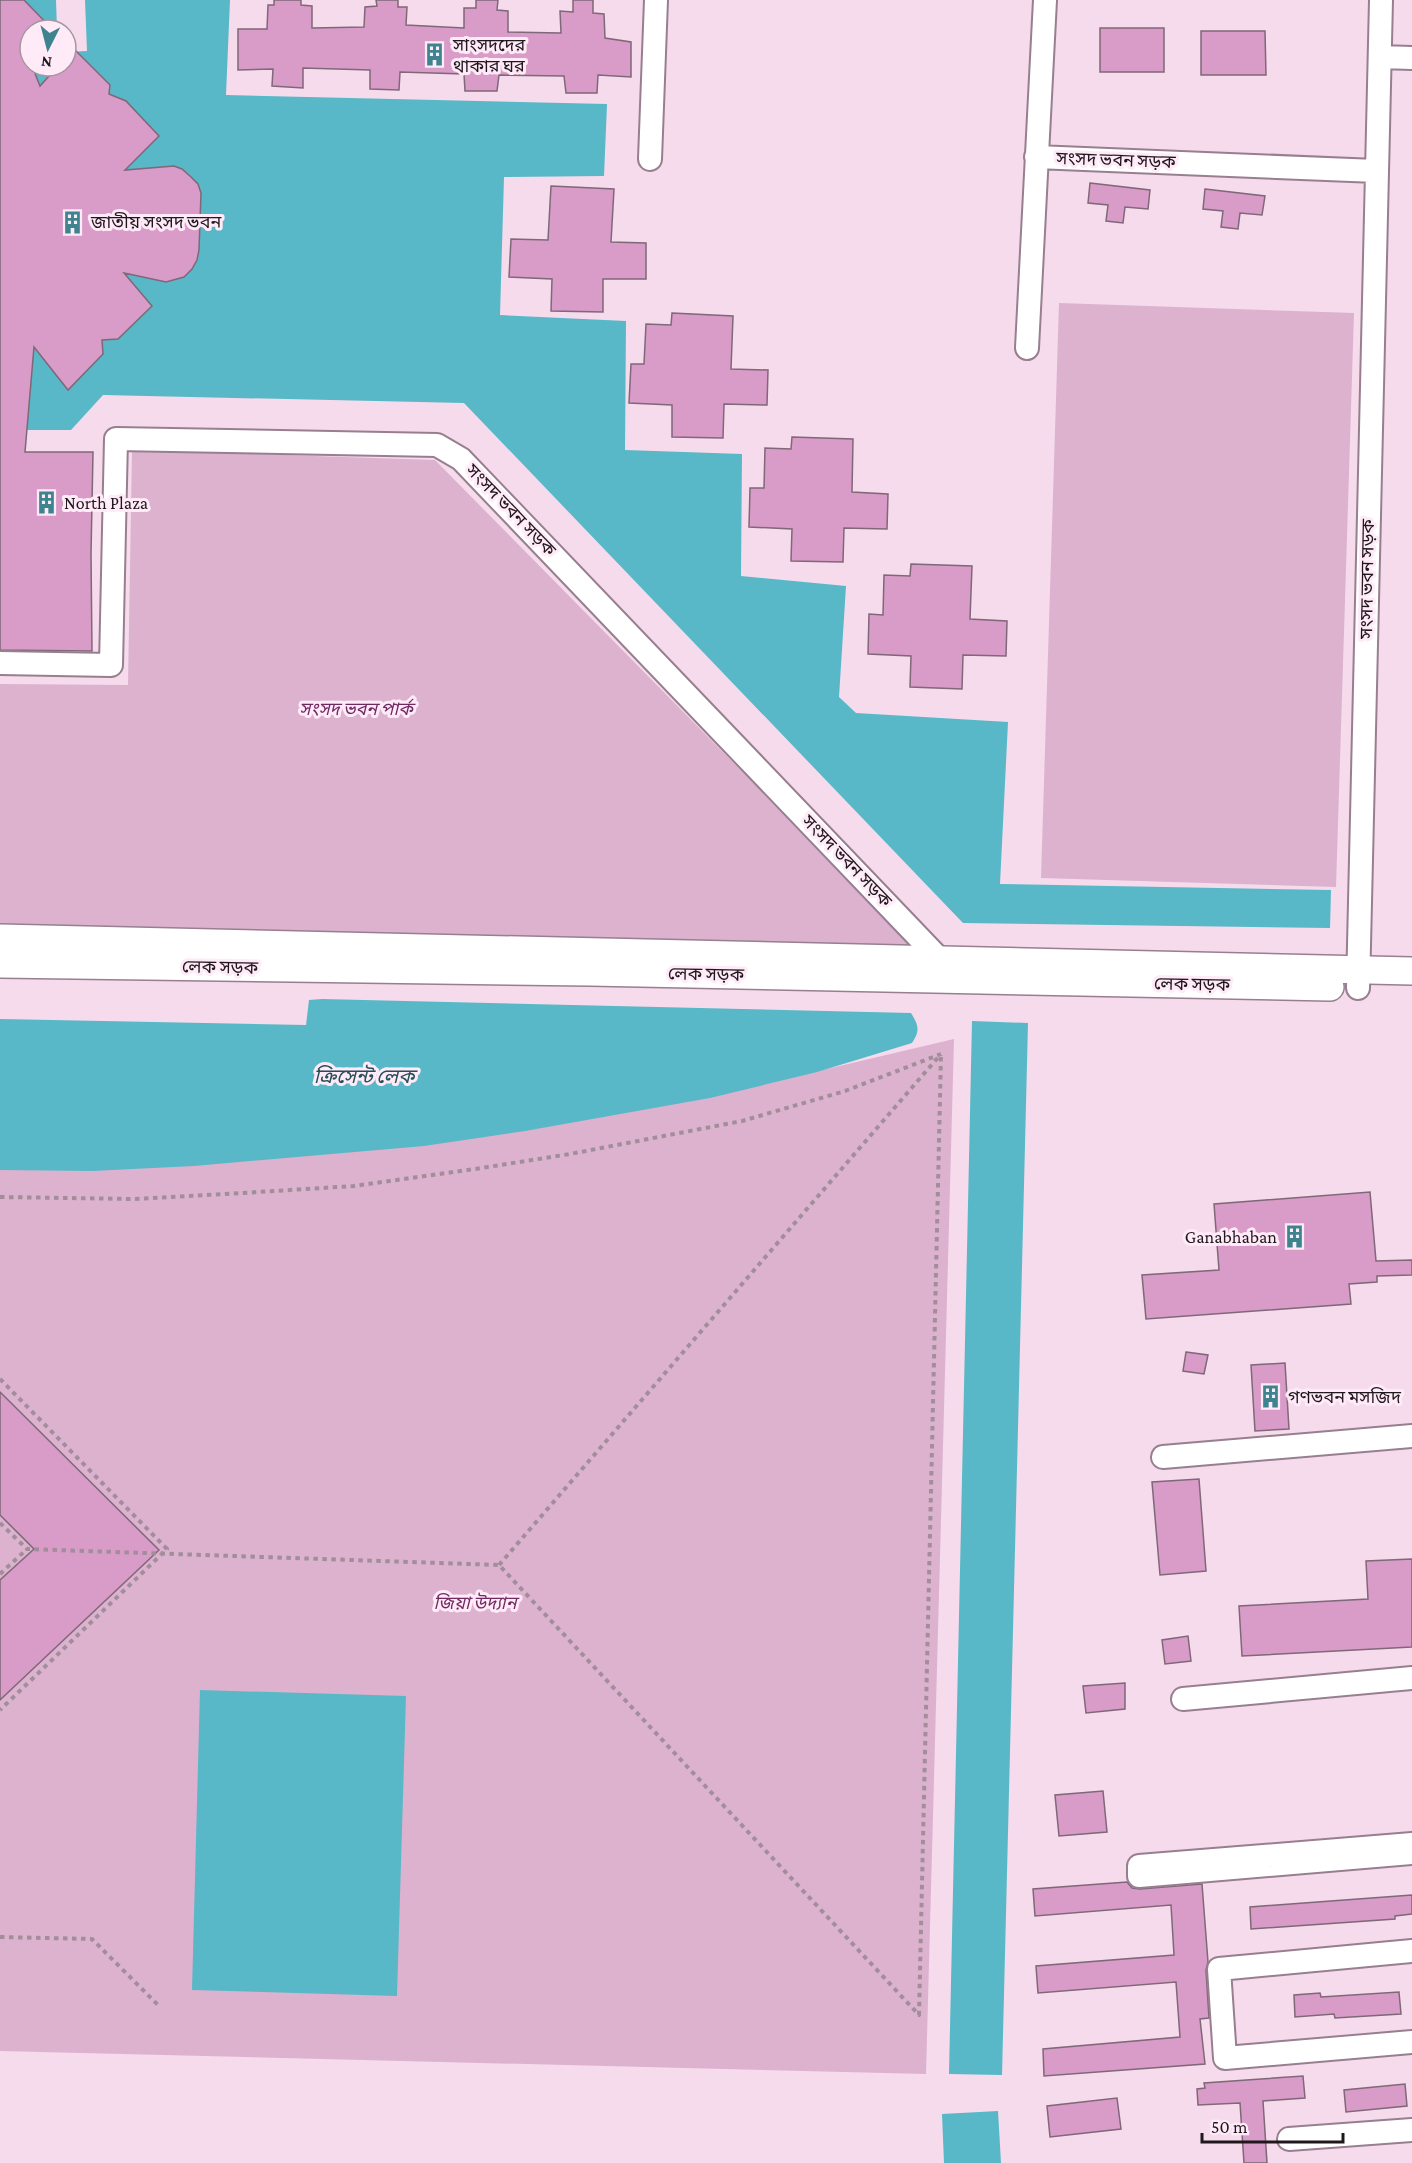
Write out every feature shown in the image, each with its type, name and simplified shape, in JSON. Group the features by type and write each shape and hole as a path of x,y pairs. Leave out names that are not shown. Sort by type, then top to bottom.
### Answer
{"main road":[{"path":"0,938 940,959 1358,979 1412,971"},
{"name":"লেক সড়ক","path":"0,964 958,979 1358,979 1412,989"}],"lane":[{"path":"650,159 656,0"},
{"name":"সংসদ ভবন সড়ক","path":"1028,348 1045,0"},
{"name":"সংসদ ভবন সড়ক","path":"1358,979 1381,0"},
{"path":"1380,57 1412,58"},
{"name":"সংসদ ভবন সড়ক","path":"1036,157 1377,171"},
{"name":"সংসদ ভবন সড়ক","path":"0,663 111,665 116,439 437,445 462,459 958,979"},
{"path":"1163,1457 1412,1436"},
{"path":"1183,1699 1412,1678"},
{"path":"1412,1844 1139,1866 1139,1876 1412,1853"},
{"path":"1412,1951 1219,1969 1225,2058 1412,2042"},
{"path":"1289,2139 1412,2130"}],"path":[{"path":"0,1197 133,1199 242,1193 354,1186 475,1169 570,1154 742,1121 845,1091 941,1054"},
{"path":"0,1523 27,1549 499,1565 919,2015 941,1054"},
{"path":"499,1565 941,1054"},
{"path":"0,1379 167,1550 0,1710"},
{"path":"0,1574 27,1549"},
{"path":"0,1937 92,1939 158,2005"}],"green space":[{"path":"1059,303 1354,313 1336,887 1041,878"},
{"name":"সংসদ ভবন পার্ক","path":"132,450 435,460 917,949 0,931 0,684 128,685"},
{"name":"জিয়া উদ্যান","path":"954,1039 926,2074 0,2051 0,1166 687,1102"}],"water":[{"path":"0,0 230,0 226,95 607,104 604,176 504,177 500,315 626,321 625,450 742,454 741,576 846,586 839,697 856,713 1008,722 1000,884 1331,890 1330,928 963,923 464,403 103,395 71,430 0,430"},
{"name":"ক্রিসেন্ট লেক","path":"309,1000 911,1013 918,1028 912,1043 817,1072 710,1098 525,1131 424,1146 194,1166 92,1171 0,1170 0,1019 306,1025"},
{"path":"972,1021 1028,1023 1002,2075 949,2074"},
{"path":"200,1690 406,1696 397,1996 192,1990"},
{"path":"998,2111 1001,2163 944,2163 942,2114"}],"pier":[{"path":"56,0 85,0 87,51 78,51 78,18 57,18"}],"building":[{"name":"জাতীয় সংসদ ভবন","path":"0,0 24,0 41,18 18,18 18,78 37,78 40,86 47,78 78,78 78,53 110,85 109,94 126,101 159,136 125,170 174,166 182,169 198,184 201,193 199,250 192,269 184,277 166,282 124,273 152,306 118,339 102,340 103,354 68,390 34,347 25,452 93,452 92,651 0,650"},
{"name":"সাংসদদের থাকার ঘর","path":"274,0 301,0 301,5 312,6 312,28 364,27 365,7 377,6 376,0 398,0 398,7 407,7 406,25 464,28 464,8 476,8 476,0 498,0 497,10 508,11 508,32 561,33 560,11 573,12 573,0 593,0 593,13 604,14 605,38 631,42 631,77 598,75 597,93 566,93 564,76 499,75 497,91 465,91 464,74 400,72 399,90 370,89 370,70 303,68 303,88 272,86 273,69 238,70 238,29 267,29 268,5 274,5"},
{"path":"1100,28 1164,28 1164,72 1100,72"},
{"path":"1201,31 1265,31 1266,75 1201,75"},
{"path":"1090,183 1150,190 1148,209 1125,207 1123,223 1106,221 1108,205 1088,203"},
{"path":"551,186 614,189 611,242 646,243 646,279 603,279 603,312 551,311 552,279 509,277 511,239 548,240"},
{"path":"1205,189 1265,196 1262,215 1240,213 1238,229 1221,227 1223,211 1203,209"},
{"path":"672,313 733,316 731,369 768,370 767,405 724,404 723,438 672,437 672,405 629,403 631,364 644,364 646,324 671,325"},
{"path":"792,437 853,439 852,492 888,494 887,529 844,528 843,562 791,561 792,529 749,527 750,488 764,488 765,448 791,449"},
{"path":"911,564 972,566 970,619 1007,621 1006,656 963,655 962,689 910,687 911,656 868,654 869,614 883,615 884,575 910,576"},
{"name":"Ganabhaban","path":"1370,1192 1376,1261 1412,1260 1412,1275 1377,1276 1377,1282 1349,1284 1351,1304 1146,1319 1142,1275 1219,1270 1214,1204"},
{"path":"1186,1352 1208,1355 1204,1374 1183,1371"},
{"name":"গণভবন মসজিদ","path":"1285,1363 1289,1429 1255,1431 1251,1365"},
{"path":"0,1392 159,1550 0,1700 0,1580 34,1549 0,1515"},
{"path":"1199,1479 1206,1571 1160,1575 1152,1482"},
{"path":"1412,1559 1412,1647 1242,1656 1239,1606 1368,1599 1366,1561"},
{"path":"1188,1636 1191,1661 1165,1664 1162,1640"},
{"path":"1125,1683 1125,1709 1086,1713 1083,1686"},
{"path":"1103,1791 1107,1832 1059,1836 1055,1795"},
{"path":"1127,1882 1132,1888 1140,1889 1202,1884 1208,1962 1206,1970 1209,2018 1200,2019 1205,2064 1044,2076 1043,2049 1180,2037 1176,1982 1038,1993 1036,1966 1174,1955 1171,1905 1035,1916 1033,1889"},
{"path":"1412,1895 1412,1914 1395,1916 1395,1919 1251,1929 1250,1907"},
{"path":"1399,1992 1401,2014 1335,2018 1334,2014 1295,2017 1294,1995 1320,1993 1321,1997"},
{"path":"1303,2076 1305,2098 1263,2101 1267,2163 1244,2163 1240,2103 1198,2105 1197,2089 1205,2088 1204,2083"},
{"path":"1405,2084 1407,2106 1346,2112 1344,2090"},
{"path":"1117,2098 1121,2129 1050,2137 1047,2106"}],"place":[{"name":"সাংসদদের থাকার ঘর","path":"435,55"},
{"name":"জাতীয় সংসদ ভবন","path":"73,222"},
{"name":"North Plaza","path":"46,503"},
{"name":"Ganabhaban","path":"1295,1237"},
{"name":"গণভবন মসজিদ","path":"1270,1397"}]}
